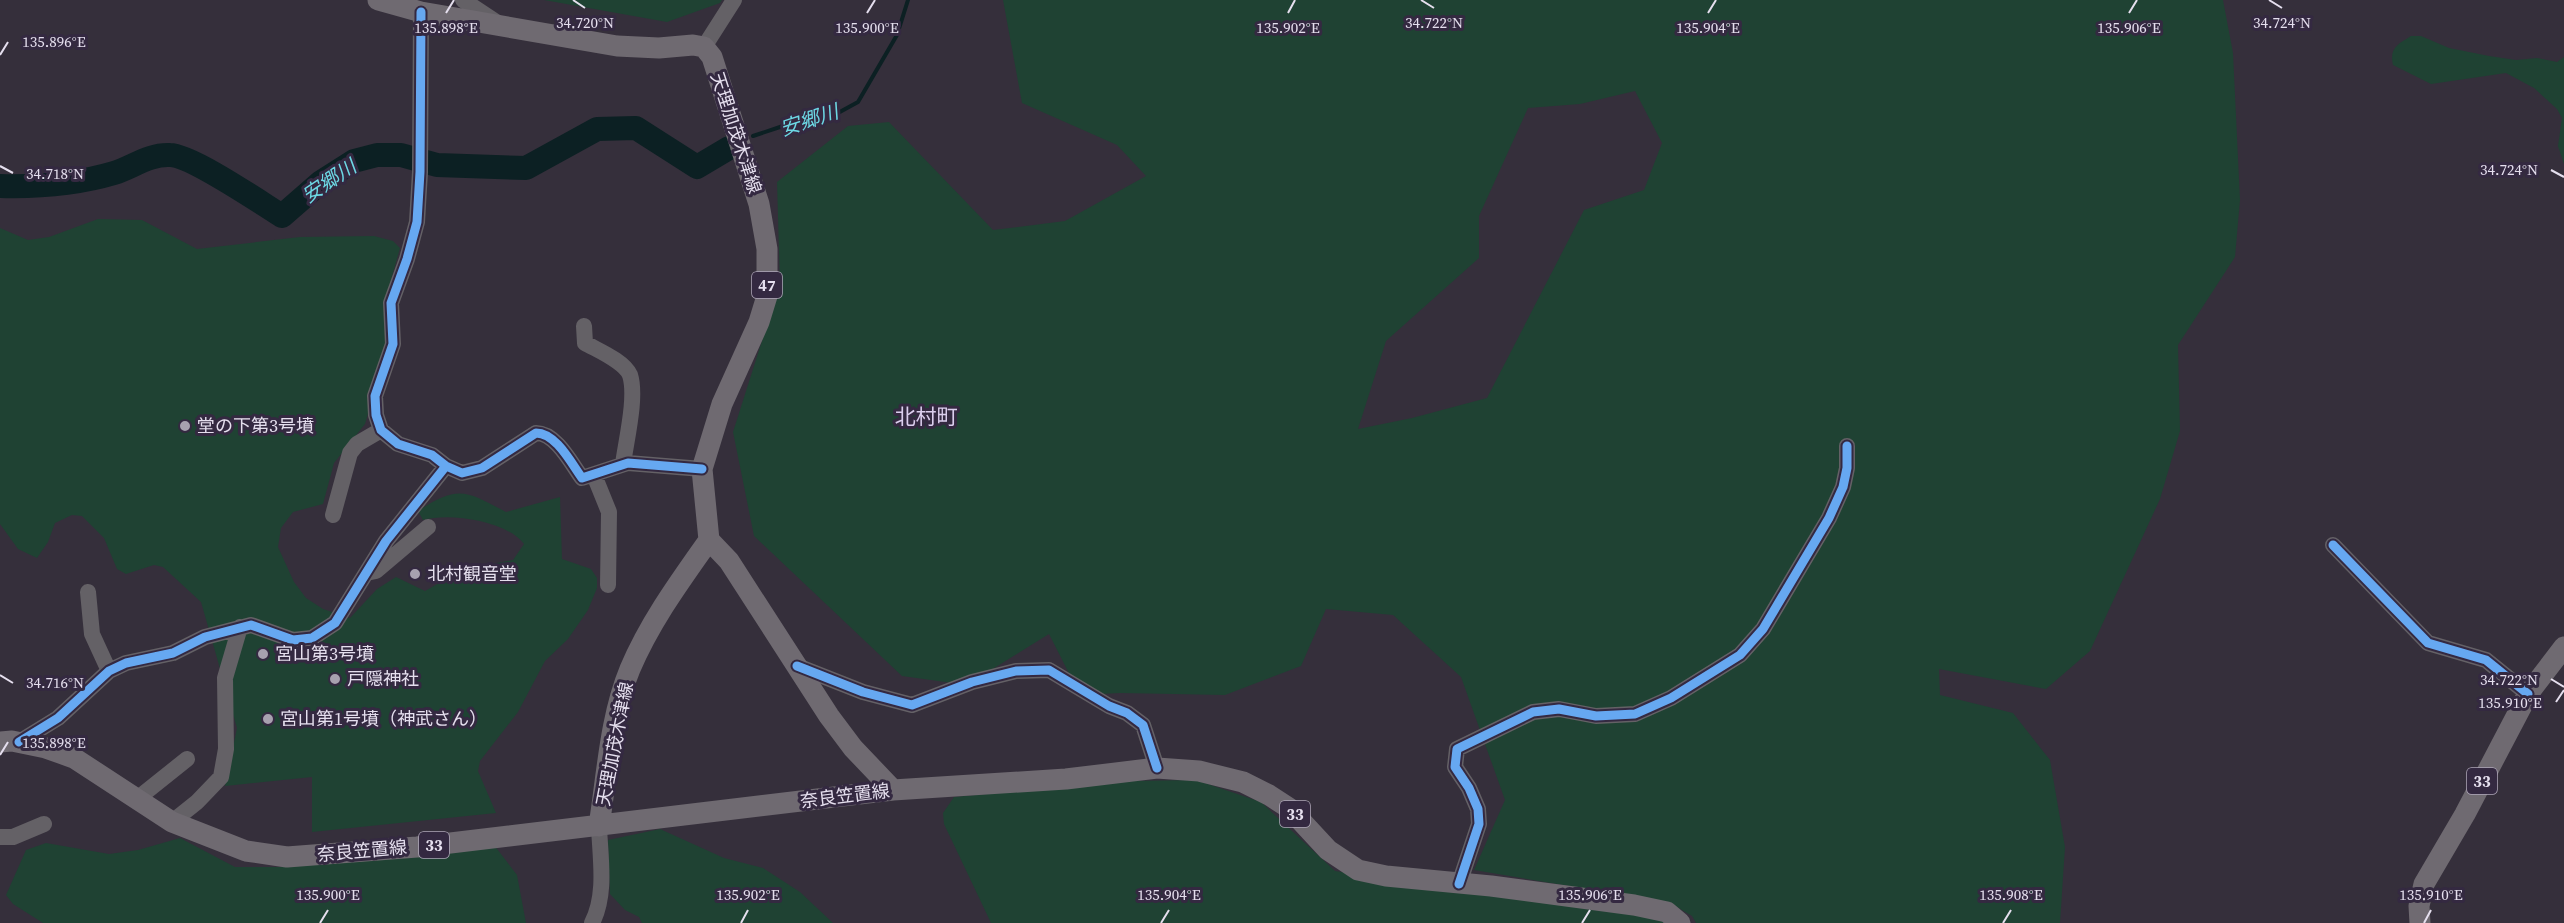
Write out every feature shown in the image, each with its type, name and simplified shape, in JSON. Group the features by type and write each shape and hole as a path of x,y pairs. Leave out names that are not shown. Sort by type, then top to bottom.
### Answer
{"main road":[{"path":"378,0 421,12 617,46 659,48 693,45 704,47"},
{"name":"天理加茂木津線","path":"599,826 616,722 630,670 670,596 709,540 702,470 722,404 759,322 767,296 767,249 759,204 712,57 704,47"},
{"path":"709,540 729,561 829,716 853,748 893,790"},
{"name":"33","path":"2420,923 2418,906 2424,884 2465,814 2528,694 2564,647"},
{"name":"奈良笠置線","path":"10,742 46,748 74,758 172,822 246,851 287,857 417,847 893,790 1066,779 1158,768 1199,771 1243,782 1289,808 1328,850 1358,870 1634,905 1667,912 1680,923"}],"street":[{"path":"463,0 502,27"},
{"path":"704,47 734,0"},
{"path":"421,12 420,172 417,222 391,303 393,344 375,396 376,414 381,430 398,444 432,455 446,466 462,473 482,468 536,433 543,433 552,438 582,478 623,464 702,470"},
{"path":"584,326 585,343 618,363 629,374 632,396 623,464"},
{"path":"333,515 350,453 357,444 381,430"},
{"path":"1459,884 1479,824 1478,809 1469,788 1455,767 1457,749 1533,712 1559,709 1596,716 1635,714 1671,698 1740,655 1763,629 1829,518 1843,487 1847,468 1847,446"},
{"path":"10,742 58,718 109,671 139,658 173,653 205,637 251,625 292,640 312,638 335,623 386,541 446,466"},
{"path":"594,475 609,512 608,585"},
{"path":"367,572 376,571 428,527"},
{"path":"2333,545 2428,643 2486,660 2528,694"},
{"path":"88,592 93,634 109,671"},
{"path":"172,822 197,802 221,777 226,749 225,678 240,627"},
{"path":"797,666 863,692 912,705 972,682 1016,671 1049,670 1109,706 1127,713 1143,725 1158,768"},
{"path":"137,799 187,759"},
{"path":"0,837 13,837 44,824"},
{"path":"592,923 599,910 601,891 599,826"}],"green space":[{"path":"544,0 722,0 720,3 667,22"},
{"path":"1003,0 2223,0 2233,53 2240,200 2235,257 2178,345 2180,431 2160,499 2090,651 2046,689 1939,669 1940,695 2013,713 2050,760 2065,847 2060,923 1696,923 1692,916 1670,903 1474,870 1505,800 1461,677 1393,615 1326,609 1301,666 1225,695 1120,693 1080,695 1049,634 967,685 902,676 754,536 733,432 780,284 777,182 848,126 889,122 993,230 1065,221 1146,176 1117,145 1022,103","holes":["1635,91 1662,143 1644,190 1584,210 1487,398 1412,418 1358,429 1386,341 1479,258 1479,216 1528,108 1580,104"]},
{"path":"2411,36 2421,36 2449,48 2516,60 2537,58 2557,62 2564,57 2564,164 2558,146 2562,118 2557,109 2534,88 2506,73 2431,84 2393,65 2394,50"},
{"path":"98,219 142,220 197,249 300,237 374,236 393,241 400,248 384,305 387,348 365,424 334,463 323,504 293,512 281,528 278,547 294,582 306,598 323,609 350,618 377,589 396,577 425,591 464,569 513,560 524,544 505,529 477,520 448,517 423,520 418,511 432,502 453,494 472,495 506,512 560,497 562,559 591,569 597,578 597,588 588,610 568,639 545,661 518,712 480,761 478,771 496,813 312,832 312,777 225,786 237,728 201,602 163,567 154,565 126,574 117,569 104,538 82,516 72,515 55,523 48,542 37,558 18,549 0,524 0,228 28,240 49,237"},
{"path":"1196,780 1261,802 1335,871 1473,892 1657,915 1667,923 991,923 944,824 943,813 954,797 1129,781"},
{"path":"660,829 724,858 763,868 800,892 833,923 642,923 639,917 625,910 610,894 608,840"},
{"path":"180,838 235,867 283,867 494,845 517,875 526,923 43,923 13,904 6,895 26,850 46,843 109,854 138,850"}],"waterway":[{"name":"安郷川","path":"753,136 783,126 827,119 858,102 897,35 908,0"},
{"name":"安郷川","path":"0,186 29,186 86,180 114,173 141,161 170,155 180,157 209,171 282,216 321,182 354,161 377,155 401,155 437,165 526,168 597,129 636,128 697,167 729,148"}],"cycle path":[{"path":"421,12 420,172 417,222 391,303 393,344 375,396 376,415 381,430 398,444 432,455 446,466 462,473 482,468 536,433 543,434 556,443 582,478 628,463 702,469"},
{"path":"1459,884 1479,824 1478,809 1469,788 1455,767 1457,749 1533,712 1559,709 1596,716 1635,714 1671,698 1740,655 1763,629 1829,518 1843,487 1847,468 1847,446"},
{"path":"19,742 58,718 109,671 126,663 173,653 205,637 251,625 293,640 312,638 335,623 386,541 446,466"},
{"path":"2333,545 2428,643 2486,660 2528,694"},
{"path":"797,666 863,692 912,705 972,682 1016,671 1049,670 1109,706 1127,713 1143,725 1157,768"}],"place":[{"name":"堂の下第3号墳","path":"185,426"},
{"name":"北村観音堂","path":"415,574"},
{"name":"宮山第3号墳","path":"263,654"},
{"name":"戸隠神社","path":"335,679"},
{"name":"宮山第1号墳（神武さん）","path":"268,719"}],"district":[{"name":"北村町","path":"926,417"}]}
